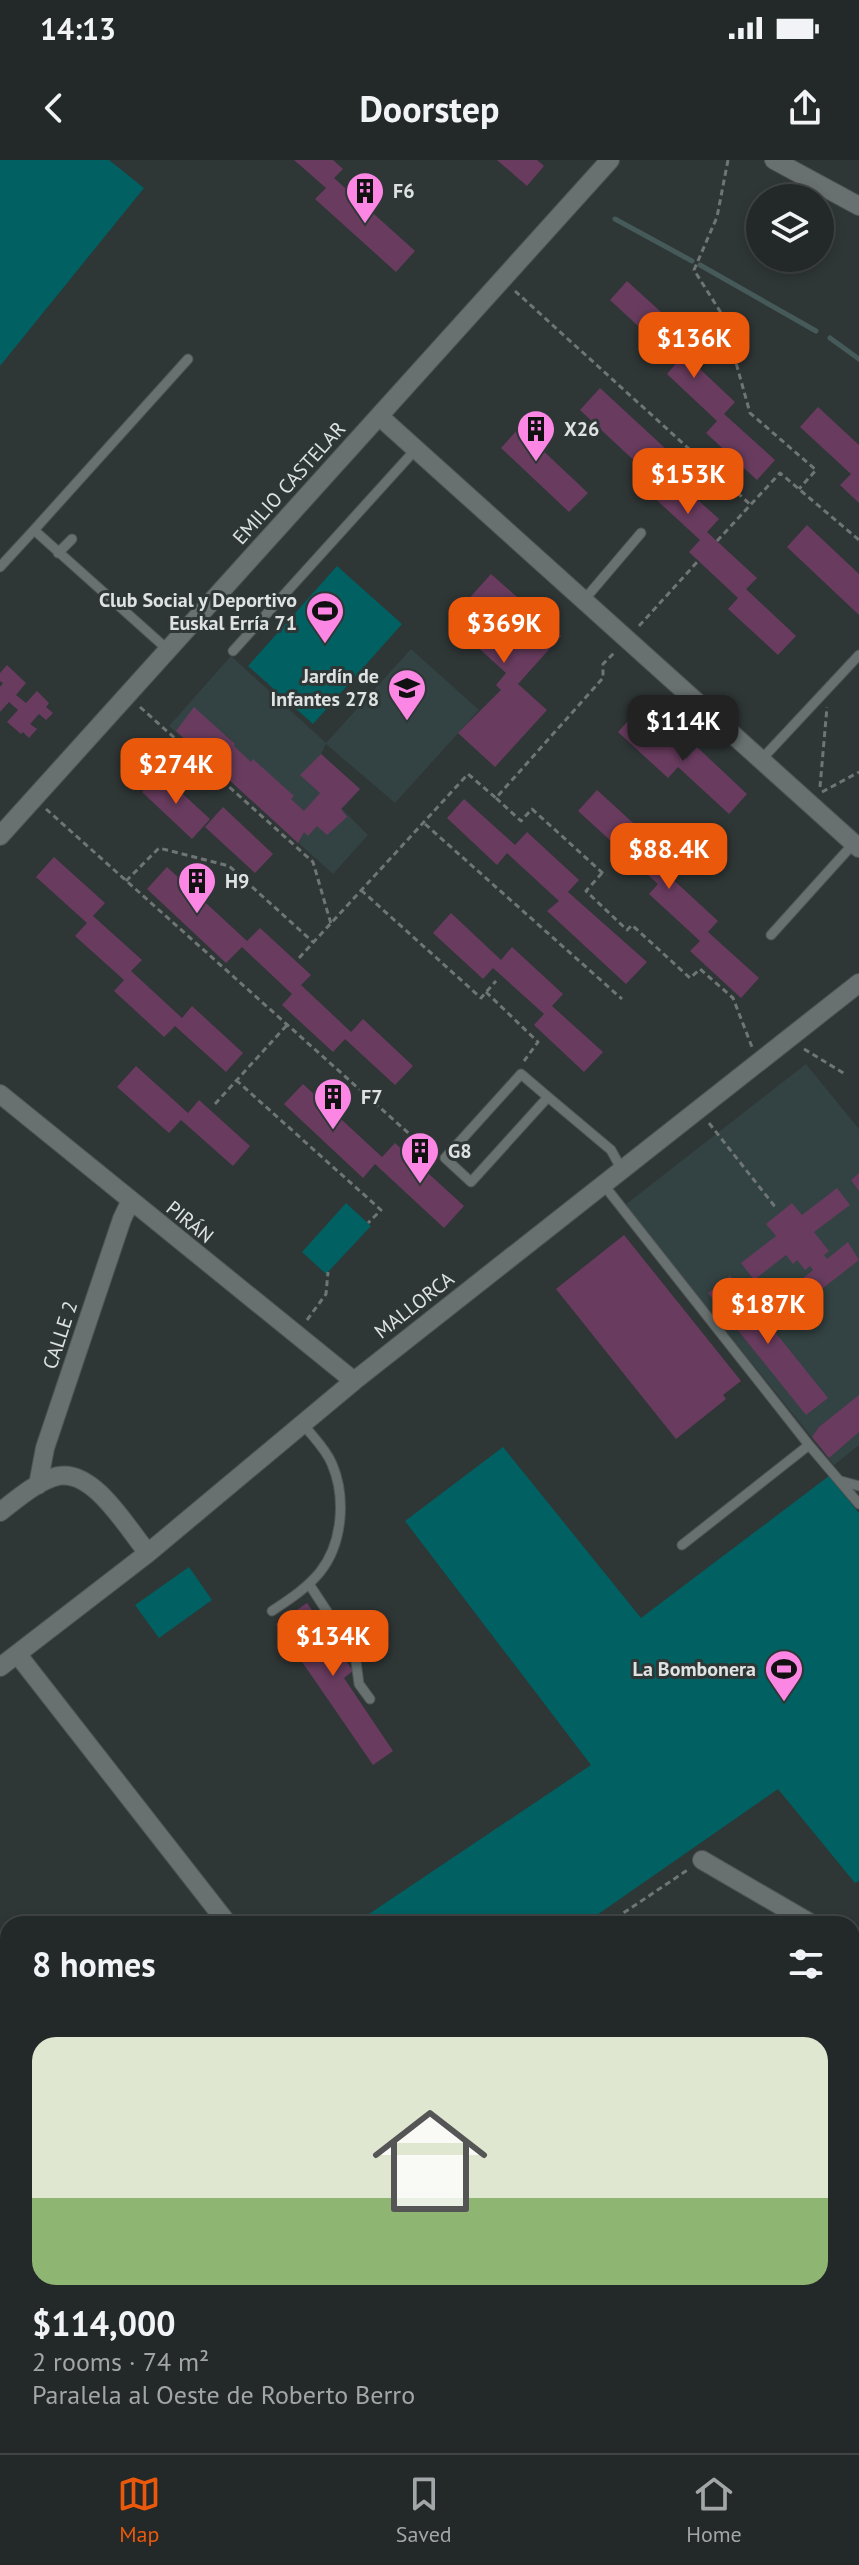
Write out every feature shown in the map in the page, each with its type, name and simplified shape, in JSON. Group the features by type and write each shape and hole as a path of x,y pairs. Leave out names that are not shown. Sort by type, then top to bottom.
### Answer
{"street":[{"name":"EMILIO CASTELAR","path":"0,836 610,160"},
{"path":"774,160 859,206"},
{"path":"379,416 856,845"},
{"name":"MALLORCA","path":"0,1667 148,1553 354,1381 859,983"},
{"name":"PIRÁN","path":"0,1094 354,1381"},
{"name":"CALLE 2","path":"38,1485 45,1448 130,1202"},
{"path":"0,1512 38,1485 57,1476 79,1477 90,1483 148,1553"},
{"path":"18,1655 222,1916"},
{"path":"702,1860 798,1916"}],"lane":[{"path":"0,567 188,359"},
{"path":"233,651 416,449"},
{"path":"34,530 167,649"},
{"path":"584,600 641,533"},
{"path":"58,553 72,539"},
{"path":"760,761 859,655"},
{"path":"771,935 856,845"},
{"path":"548,1097 471,1182 445,1158 521,1074 611,1150 622,1170"},
{"path":"603,1184 859,1504"},
{"path":"272,1611 309,1584 323,1569 339,1527 339,1485 332,1463 303,1424"},
{"path":"682,1545 809,1445"},
{"path":"841,1481 859,1486"},
{"path":"309,1584 355,1654 359,1684 370,1699"}],"path":[{"path":"728,160 717,217 694,270 723,316 750,413 816,470 799,489"},
{"path":"504,280 752,506"},
{"path":"717,541 780,473 859,540"},
{"path":"496,798 603,678 603,664 699,560"},
{"path":"829,687 819,794 859,772"},
{"path":"126,695 313,862 331,924"},
{"path":"299,958 468,774 521,821 532,809 604,875 586,891 627,930 632,925 690,978 700,969 733,998 758,1062"},
{"path":"34,798 435,1157 445,1158"},
{"path":"425,824 622,999"},
{"path":"126,881 159,848 229,866 314,943"},
{"path":"361,890 481,998 496,981"},
{"path":"486,992 538,1042 524,1059 521,1074"},
{"path":"215,1104 287,1025"},
{"path":"787,1039 845,1074"},
{"path":"236,1080 381,1210 368,1223"},
{"path":"698,1109 776,1208"},
{"path":"295,1336 326,1294 328,1272"},
{"path":"619,1916 702,1860"}],"shaded area":[{"path":"0,160 109,160 144,188 0,366"},
{"name":"Club Social y Deportivo Euskal Erría 71","path":"337,566 402,624 313,724 248,666"},
{"path":"411,649 479,710 395,803 326,744 321,754 360,789 342,809 368,835 333,874 169,726 231,656 326,743"},
{"path":"806,1064 859,1129 859,1445 834,1465 625,1205"},
{"path":"346,1203 371,1226 326,1274 302,1252"},
{"path":"503,1447 641,1618 829,1476 859,1513 859,1881 855,1883 778,1789 595,1916 366,1916 591,1765 405,1521"},
{"path":"189,1567 212,1600 159,1638 135,1605"}],"building":[{"name":"F6","path":"294,160 333,160 343,169 334,178 415,251 396,272 315,199 326,188"},
{"path":"497,160 537,160 544,166 527,186"},
{"path":"627,281 695,343 685,355 735,402 724,414 775,460 757,480 706,433 717,421 667,374 677,362 610,300"},
{"path":"600,388 679,461 668,473 719,519 707,532 757,578 746,589 796,636 778,655 728,609 738,598 689,552 700,540 649,493 658,483 580,410"},
{"path":"818,407 859,445 859,503 840,485 851,474 800,427"},
{"name":"X26","path":"519,428 588,493 569,512 501,448"},
{"path":"807,525 859,574 859,615 787,547"},
{"path":"491,574 561,636 518,684 547,710 495,767 458,733 501,690 496,685 506,673 449,621"},
{"path":"7,665 26,683 16,695 26,703 37,691 49,703 46,707 53,713 46,720 39,714 30,724 37,729 29,738 7,722 18,710 9,702 0,712 0,687 3,683 0,673"},
{"path":"194,707 251,762 253,759 294,796 291,799 304,811 320,793 300,775 321,754 360,789 341,809 347,817 327,835 317,826 308,836 304,832 298,843 176,731"},
{"path":"636,712 686,759 697,747 747,794 729,814 678,767 668,778 618,732"},
{"path":"160,773 210,819 192,839 142,792"},
{"path":"597,790 677,863 667,874 718,921 708,932 759,978 741,998 690,951 700,941 649,894 658,884 578,811"},
{"path":"464,799 515,845 527,832 579,880 568,892 647,962 626,984 547,911 559,901 507,853 497,865 447,818"},
{"path":"223,807 273,854 255,873 205,827"},
{"path":"54,857 105,903 93,916 142,960 131,971 182,1018 192,1006 243,1053 226,1072 175,1026 164,1037 114,991 124,980 75,936 87,923 36,877"},
{"path":"167,867 247,941 260,928 311,975 301,985 351,1032 363,1019 413,1066 395,1085 345,1039 333,1052 282,1005 292,994 242,947 226,963 147,889"},
{"path":"451,913 501,960 512,947 563,994 552,1006 603,1052 584,1072 534,1025 544,1014 493,968 483,979 433,933"},
{"path":"136,1066 188,1113 199,1100 250,1146 233,1166 181,1120 169,1133 117,1087"},
{"path":"303,1084 382,1157 395,1143 464,1206 444,1228 375,1164 363,1178 284,1104"},
{"path":"859,1173 859,1191 851,1180"},
{"path":"837,1188 850,1205 814,1232 829,1251 824,1255 827,1259 848,1242 859,1260 804,1303 792,1287 813,1270 810,1266 805,1270 797,1260 793,1264 786,1255 754,1280 741,1263 776,1236 766,1224 792,1203 802,1215"},
{"path":"624,1235 741,1381 723,1395 726,1399 676,1439 556,1289"},
{"path":"730,1276 828,1398 806,1415 708,1293"},
{"path":"859,1395 859,1432 829,1458 812,1437 819,1427"},
{"path":"307,1603 353,1671 344,1678 393,1751 373,1765 276,1624"}],"waterway":[{"path":"615,219 692,261"},
{"path":"700,265 816,331"},
{"path":"830,338 859,359"}],"place":[{"name":"F6","path":"365,225"},
{"name":"X26","path":"536,463"},
{"name":"Club Social y Deportivo Euskal Erría 71","path":"325,645"},
{"name":"Jardín de Infantes 278","path":"407,722"},
{"name":"H9","path":"197,915"},
{"name":"F7","path":"333,1131"},
{"name":"G8","path":"420,1185"},
{"name":"La Bombonera","path":"784,1703"}]}
